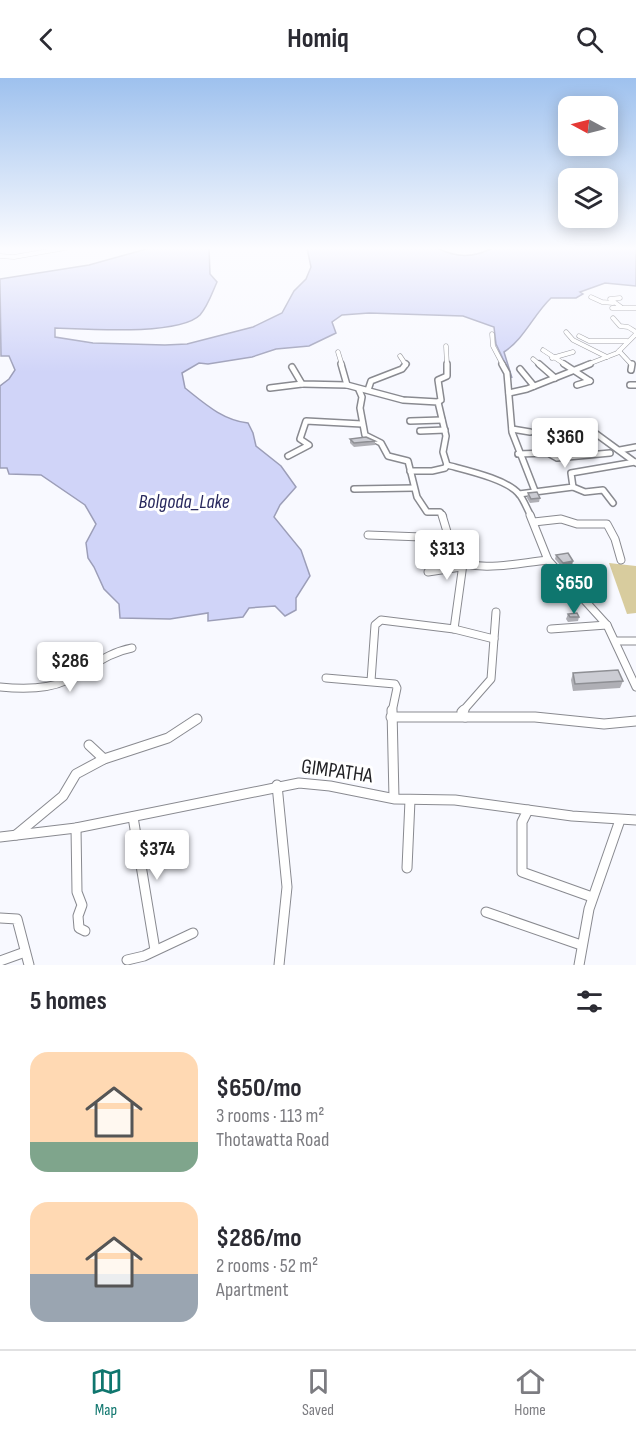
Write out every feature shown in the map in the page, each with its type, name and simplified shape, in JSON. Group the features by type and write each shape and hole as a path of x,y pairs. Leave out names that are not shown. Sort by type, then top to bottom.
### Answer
{"street":[{"path":"591,297 602,302 620,298"},
{"path":"611,301 621,307 636,308"},
{"path":"509,393 555,378 619,351 636,333 628,327 620,326 613,318"},
{"path":"566,332 573,340 608,357"},
{"path":"492,334 493,346 507,369 512,429 518,454 535,490"},
{"path":"579,336 589,341 627,341"},
{"path":"446,346 447,376 438,380 441,400 438,402 445,430 443,452 447,465"},
{"path":"543,350 590,381 577,385"},
{"path":"619,351 624,359 634,364 631,370"},
{"path":"338,352 347,385"},
{"path":"552,358 573,352"},
{"path":"368,390 371,381 402,369 406,365 405,360 400,356"},
{"path":"533,359 555,378"},
{"path":"292,367 302,384"},
{"path":"520,369 534,386"},
{"path":"270,388 302,384 347,385 403,400 438,402"},
{"path":"359,390 362,397 360,408 365,435 381,443 388,456 408,461 414,488 423,509 427,512 442,513 448,535 449,558"},
{"path":"410,421 442,420"},
{"path":"288,456 309,445 300,439 306,421 362,424"},
{"path":"512,429 530,432"},
{"path":"420,431 445,430"},
{"path":"581,436 594,433 636,463"},
{"path":"620,450 636,447"},
{"path":"518,454 548,453 557,458 610,453"},
{"path":"573,487 571,473 636,463"},
{"path":"410,471 432,471 445,468 447,465"},
{"path":"447,465 482,475 519,494 534,522 549,560 607,625 636,687"},
{"path":"519,494 535,490 573,487 585,492 603,490 613,502"},
{"path":"354,489 414,488"},
{"path":"534,522 561,519 577,524 607,524 615,539 621,560"},
{"path":"368,535 422,537 448,535"},
{"path":"439,559 449,558 462,565"},
{"path":"428,572 462,565 481,566 549,560"},
{"path":"454,629 462,565"},
{"path":"465,717 462,712 491,679 496,612"},
{"path":"371,681 377,622 387,619 454,629 494,639"},
{"path":"551,629 607,625"},
{"path":"616,642 636,641"},
{"path":"0,687 22,689 64,682 97,658 116,650 132,648"},
{"path":"326,678 394,684 397,688 391,717 394,798"},
{"path":"391,717 535,717 604,724 636,721"},
{"path":"16,835 63,796 76,774 104,759 168,738 197,718"},
{"path":"89,745 104,759"},
{"name":"GIMPATHA","path":"0,837 76,828 303,781 410,800 460,801 636,820"},
{"path":"277,785 287,887 279,965"},
{"path":"407,868 410,800"},
{"path":"528,810 522,822 522,872 592,897"},
{"path":"133,817 155,950"},
{"path":"579,965 592,897 620,820"},
{"path":"76,828 77,892 82,905 79,928 85,931"},
{"path":"486,912 581,945"},
{"path":"0,918 17,919 29,965"},
{"path":"127,960 193,933"},
{"path":"0,961 25,951"}],"shaded area":[{"path":"609,563 636,566 636,613 627,614"}],"water":[{"name":"Bolgoda_Lake","path":"0,289 214,289 200,315 189,322 173,326 131,330 55,328 55,337 93,343 165,345 187,344 253,327 282,313 296,289 587,289 580,292 583,294 576,298 551,298 511,347 504,352 512,378 496,344 494,327 463,316 369,313 342,315 332,322 336,333 309,346 276,349 252,357 208,364 199,363 182,373 185,388 206,405 222,415 248,423 256,446 281,466 296,487 280,505 274,517 301,550 310,576 296,598 296,610 285,616 275,606 249,608 243,617 208,621 208,613 170,619 120,618 119,604 104,589 88,558 86,543 96,524 85,505 41,475 9,474 7,468 0,468 0,386 15,370 9,356 1,356"}],"building":[{"path":"366,437 375,441 354,443 350,439"},
{"path":"537,492 540,498 531,499 528,493"},
{"path":"568,553 573,561 563,563 556,555"},
{"path":"577,613 579,617 570,617 568,614"},
{"path":"618,670 623,681 575,684 573,673"}]}
